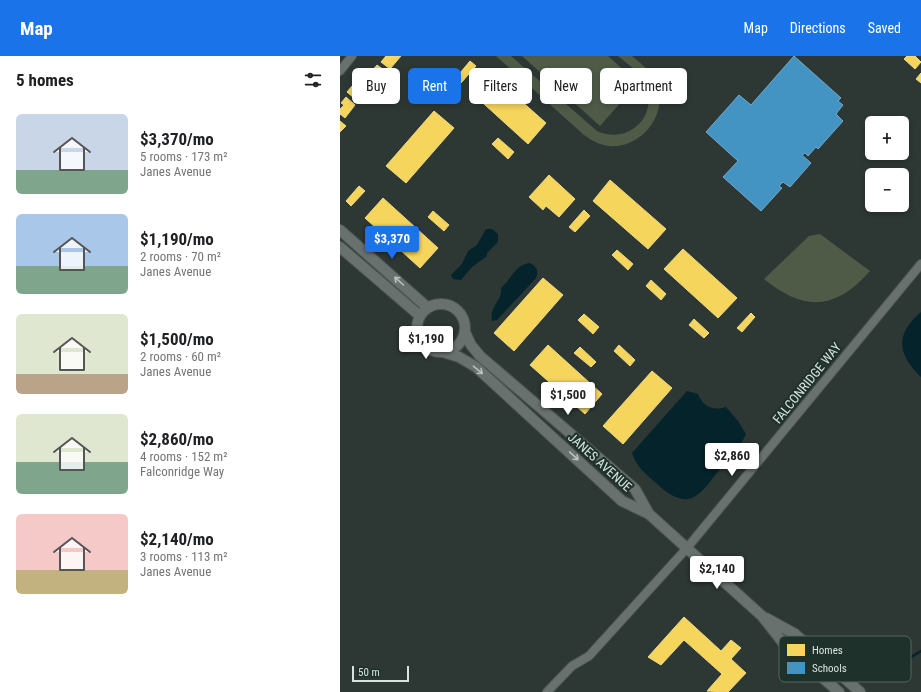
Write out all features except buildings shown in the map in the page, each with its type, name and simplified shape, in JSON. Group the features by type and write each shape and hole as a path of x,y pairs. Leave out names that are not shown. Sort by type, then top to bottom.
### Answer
{"street":[{"path":"340,71 352,56"},
{"path":"340,230 428,308 420,316 340,247"},
{"name":"FALCONRIDGE WAY","path":"547,692 572,666 589,656 687,548 921,264"},
{"name":"JANES AVENUE","path":"428,308 436,304 452,306 463,317 465,332 471,344 480,356 635,489 649,514"},
{"name":"JANES AVENUE","path":"420,316 417,329 420,341 427,348 434,352 443,352 459,357 476,367 622,501 649,514 762,616 779,638"},
{"path":"443,352 458,346 463,339 465,332"},
{"name":"JANES AVENUE","path":"762,616 797,636"},
{"name":"JANES AVENUE","path":"827,682 838,692"},
{"name":"JANES AVENUE","path":"849,682 860,692"}],"green space":[{"path":"496,56 511,56 525,68 509,68"},
{"path":"522,56 608,56 621,68 600,68 600,104 619,104 600,126 575,104 592,104 592,68 540,68 540,72"},
{"path":"618,56 632,56 646,68 632,68"},
{"path":"532,74 540,81 540,96 532,88"},
{"path":"549,104 566,104 597,131 608,134 619,134 629,131 638,125 644,117 648,104 659,104 656,116 650,126 642,135 632,141 621,145 609,146 592,140 584,135"},
{"path":"820,234 870,271 845,293 832,299 819,302 806,301 793,297 779,290 764,279 809,236"}],"water":[{"path":"486,229 492,229 498,234 498,242 487,253 487,256 472,267 461,280 453,279 451,275 462,264 468,251 477,245"},
{"path":"530,263 537,269 536,278 497,320 492,321 492,311 500,296 501,288 520,266"},
{"path":"921,312 921,377 907,360 902,344 903,336 907,328"},
{"path":"687,391 698,394 703,402 709,407 726,407 738,421 746,434 739,446 708,484 694,497 687,499 678,498 668,493 656,483 639,466 632,453"}],"waterway":[{"path":"911,657 921,651"}]}
